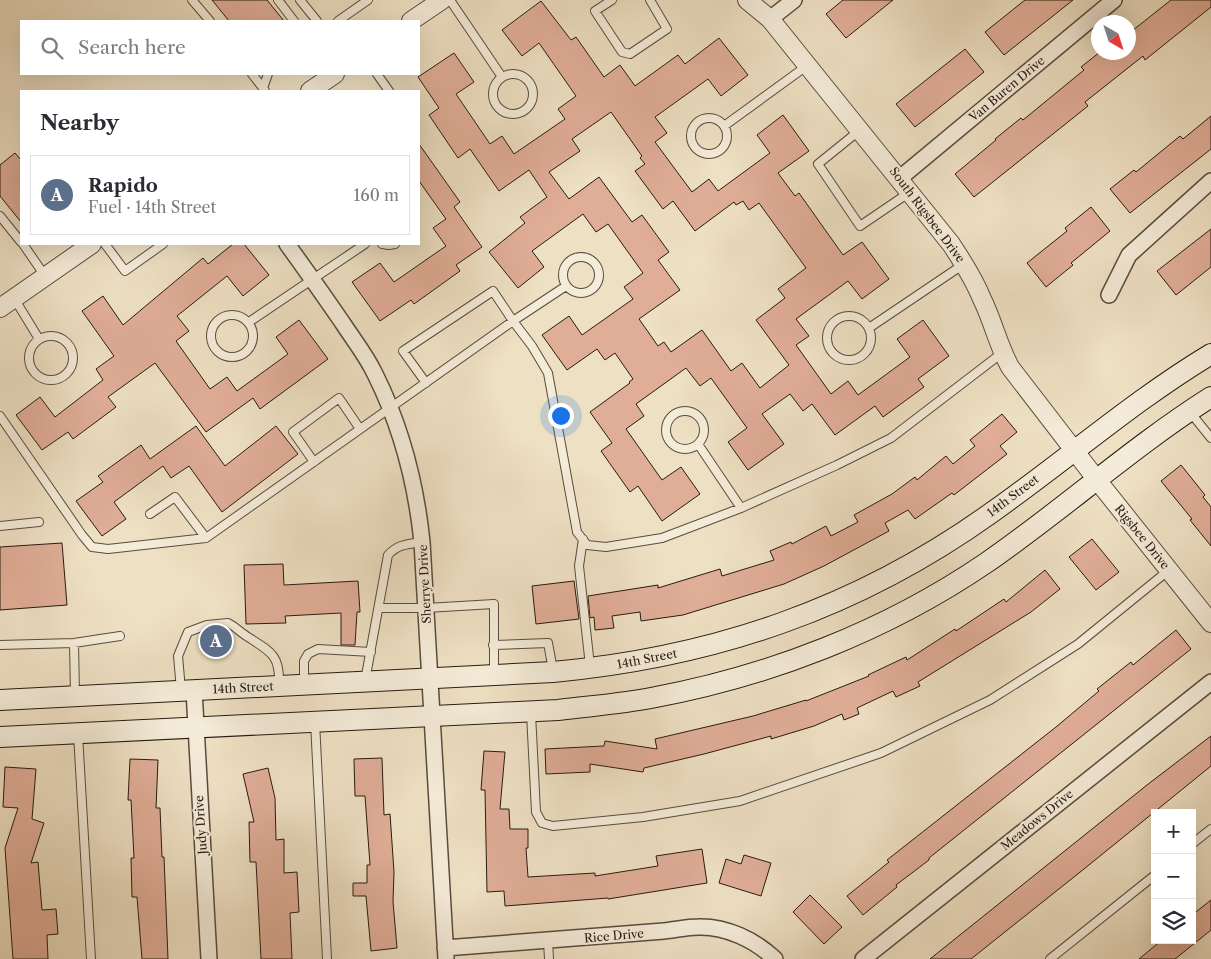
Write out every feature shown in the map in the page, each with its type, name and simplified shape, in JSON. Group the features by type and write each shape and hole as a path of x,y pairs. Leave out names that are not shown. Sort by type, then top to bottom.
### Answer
{"main road":[{"name":"14th Street","path":"0,700 553,672 644,660 718,644 780,625 840,601 897,572 947,543 997,509 1146,397 1211,354"},
{"path":"0,738 531,711 619,702 679,692 768,668 851,637 906,611 959,580 1009,546 1155,434 1211,397"}],"street":[{"name":"South Rigsbee Drive","path":"747,0 770,20 808,65 951,244 983,299 1002,353 1020,382 1074,450"},
{"path":"770,20 794,0"},
{"name":"Van Buren Drive","path":"905,185 1114,0"},
{"path":"412,20 435,2"},
{"path":"311,90 334,75"},
{"path":"1109,295 1129,255 1211,181"},
{"path":"7,303 91,245"},
{"name":"Sherrye Drive","path":"288,245 370,366 391,408 412,476 419,507 445,954"},
{"name":"Rigsbee Drive","path":"1074,450 1211,623"},
{"name":"Meadows Drive","path":"863,959 1211,682"},
{"name":"Judy Drive","path":"187,691 195,728 210,959"},
{"name":"Rice Drive","path":"445,954 548,941 664,932 698,927 715,928 750,940 775,959"}],"lane":[{"path":"192,0 209,20"},
{"path":"278,0 293,20"},
{"path":"300,0 316,20"},
{"path":"339,20 368,0"},
{"path":"450,0 502,76"},
{"path":"612,0 596,11 622,52 630,54 667,29 650,0"},
{"path":"724,126 808,65"},
{"path":"515,74 526,78 530,83 533,96 532,102 523,112 509,114 502,112 494,101 494,87 502,76 515,74"},
{"path":"253,75 264,90"},
{"path":"264,90 268,75"},
{"path":"378,75 387,90"},
{"path":"702,119 715,119 724,126 727,132 726,143 718,152 713,154 701,153 693,145 691,133 693,127 702,119"},
{"path":"860,130 818,164 860,226 905,185"},
{"path":"0,216 20,241"},
{"path":"23,245 45,276"},
{"path":"107,245 125,271 162,245"},
{"path":"249,322 364,245"},
{"path":"582,256 597,265 599,271 597,283 588,291 576,292 566,286 562,275 571,259 582,256"},
{"path":"869,328 964,264"},
{"path":"0,416 92,547 108,549 206,538 513,321 566,286"},
{"path":"426,383 403,351 493,291 532,346 548,373 577,532 587,546 606,547 662,538 741,508 837,466 891,438 1002,353"},
{"path":"7,303 39,339"},
{"path":"230,314 237,315 249,322 253,336 249,349 243,354 229,357 217,351 211,339 214,325 218,320 230,314"},
{"path":"852,316 865,322 869,328 871,342 868,349 857,358 842,358 830,349 828,342 830,328 839,318 852,316"},
{"path":"53,336 66,342 73,355 70,369 59,378 44,379 33,370 29,357 34,344 39,339 53,336"},
{"path":"314,462 293,432 339,398 360,429"},
{"path":"687,411 693,413 702,421 704,434 698,444 686,449 675,446 670,442 666,430 670,418 675,414 687,411"},
{"path":"1189,411 1211,438"},
{"path":"698,444 741,508"},
{"path":"150,514 174,497 206,538"},
{"path":"0,526 39,522"},
{"path":"583,539 580,566 590,668"},
{"path":"365,682 388,554 402,545 422,542"},
{"path":"531,711 536,812 542,822 554,826 643,817 740,801 881,753 990,700 1078,644 1169,570"},
{"path":"379,608 426,608 494,604 494,676"},
{"path":"187,691 178,656 188,632 207,625 228,623 260,643 275,658 279,670 279,686"},
{"path":"0,645 74,643 120,636"},
{"path":"74,643 75,696"},
{"path":"493,645 548,643 553,672"},
{"path":"304,685 304,661 308,654 318,649 371,652"},
{"path":"316,722 327,959"},
{"path":"78,734 91,959"},
{"path":"1196,841 1211,829"},
{"path":"1050,959 1151,878"},
{"path":"548,941 549,959"}],"building":[{"path":"212,0 267,0 283,20 228,20"},
{"path":"843,0 893,0 846,38 826,14"},
{"path":"1025,0 1073,0 1004,55 985,32"},
{"path":"1171,0 1211,0 1211,7 1145,60 1143,56 1085,102 1088,106 974,197 955,174 1021,118 1023,120 1084,70 1081,67 1091,59 1136,60 1136,28"},
{"path":"541,1 571,40 576,37 604,77 620,65 635,86 678,55 685,64 719,38 748,75 721,96 708,79 655,117 667,133 655,142 692,192 709,179 718,191 770,153 757,135 783,115 809,151 778,173 795,196 799,193 843,255 862,242 889,279 862,299 848,281 796,319 809,336 796,345 831,394 848,381 858,395 910,357 897,339 923,320 949,356 918,379 924,387 883,417 875,406 835,435 812,404 803,411 790,394 762,414 784,444 748,470 728,442 747,428 711,378 700,386 686,368 636,404 644,416 626,429 662,480 681,467 700,494 662,521 638,486 630,492 601,451 612,443 590,412 633,379 615,353 605,360 597,349 567,370 542,335 569,316 582,335 633,299 624,287 643,273 608,224 596,232 583,214 532,251 544,267 518,288 489,252 525,223 520,217 547,197 529,170 499,191 470,149 458,158 429,115 439,108 418,77 454,53 474,82 456,94 490,144 502,136 514,154 565,119 558,109 576,96 539,43 522,56 502,30","holes":["611,112 642,156 640,158 645,164 635,171 663,209 673,201 695,231 734,202 736,205 743,201 749,210 759,203 806,268 778,289 785,298 756,320 789,365 760,388 742,363 731,371 702,330 671,352 664,342 658,346 639,319 680,290 658,260 669,252 642,215 632,222 599,177 569,199 549,172 580,151 572,139"]},
{"path":"965,49 984,72 915,127 896,104"},
{"path":"1211,116 1211,149 1130,213 1110,189 1134,170 1136,172 1180,136 1183,139"},
{"path":"420,145 460,202 454,207 482,247 456,265 460,271 414,304 411,300 380,321 352,282 380,263 394,282 446,246 433,228 446,219 420,182"},
{"path":"15,153 20,159 20,221 0,196 0,165"},
{"path":"1091,207 1110,231 1071,263 1073,265 1046,287 1027,263 1067,231 1065,228"},
{"path":"1211,229 1211,267 1176,295 1157,271"},
{"path":"232,245 245,245 269,275 243,296 227,276 177,316 189,331 176,341 210,389 227,377 237,391 288,354 276,337 299,320 328,359 260,409 253,398 206,432 155,363 108,397 116,407 73,439 68,432 42,450 16,415 40,397 55,417 103,380 96,369 114,356 82,311 103,296 123,325 203,258 208,264"},
{"path":"1002,414 1017,432 1000,446 1007,454 954,495 952,493 915,519 908,510 885,523 889,531 824,566 784,584 683,615 641,621 640,612 612,616 614,628 595,630 594,617 590,618 588,596 658,585 658,588 720,569 722,576 774,560 770,551 791,542 792,544 826,526 831,536 858,522 854,515 892,494 915,477 917,480 946,456 953,464 975,446 970,440"},
{"path":"196,426 225,466 276,426 298,454 222,512 189,466 171,478 163,466 114,502 126,519 102,536 76,501 103,482 98,476 141,445 150,459"},
{"path":"1181,465 1205,495 1203,497 1211,507 1211,546 1161,481"},
{"path":"1092,539 1119,572 1096,590 1069,557"},
{"path":"62,543 67,605 0,610 0,547"},
{"path":"283,564 284,585 358,581 360,612 357,612 355,645 341,645 341,613 285,616 286,623 246,624 244,565"},
{"path":"1045,570 1060,589 1031,612 918,682 920,686 896,697 893,691 857,708 859,714 844,720 842,714 814,726 771,739 771,736 644,768 643,772 590,764 590,772 546,774 545,749 604,746 605,741 657,749 655,739 753,716 806,701 869,676 906,657 907,660 955,629 956,631 1004,599 1006,602"},
{"path":"574,581 579,619 536,624 532,586"},
{"path":"1176,630 1191,649 929,858 929,860 896,885 897,887 863,915 847,896 889,862 887,860 1056,727 1099,691 1097,689 1131,662 1133,665"},
{"path":"231,634 232,648 202,649 201,635"},
{"path":"1211,736 1211,766 1158,809 1151,809 1151,815 971,959 930,959"},
{"path":"484,751 505,752 500,809 509,809 510,829 528,829 528,848 526,848 528,877 595,873 595,876 658,866 656,856 702,849 707,883 608,899 505,906 504,891 487,892 485,790 481,790"},
{"path":"382,758 384,815 390,814 394,872 393,902 397,948 371,951 366,896 353,896 353,883 367,883 367,865 370,865 365,796 355,796 354,759"},
{"path":"130,759 158,760 156,808 160,808 162,857 164,857 168,959 142,959 137,897 132,897 131,858 134,858 131,800 128,800"},
{"path":"5,767 36,769 32,819 44,823 31,863 38,862 42,910 56,909 58,934 47,935 48,959 13,959 5,848 18,808 3,807"},
{"path":"268,768 275,798 276,840 284,839 284,873 297,872 299,912 290,913 292,959 261,959 256,862 250,862 249,822 254,822 243,774"},
{"path":"744,855 771,863 761,896 719,883 726,859 741,864"},
{"path":"810,895 842,927 824,944 793,912"},
{"path":"1211,900 1211,930 1196,942 1196,912"},
{"path":"1157,944 1194,944 1175,959 1139,959"}],"place":[{"name":"Rapido","path":"216,641"}]}
